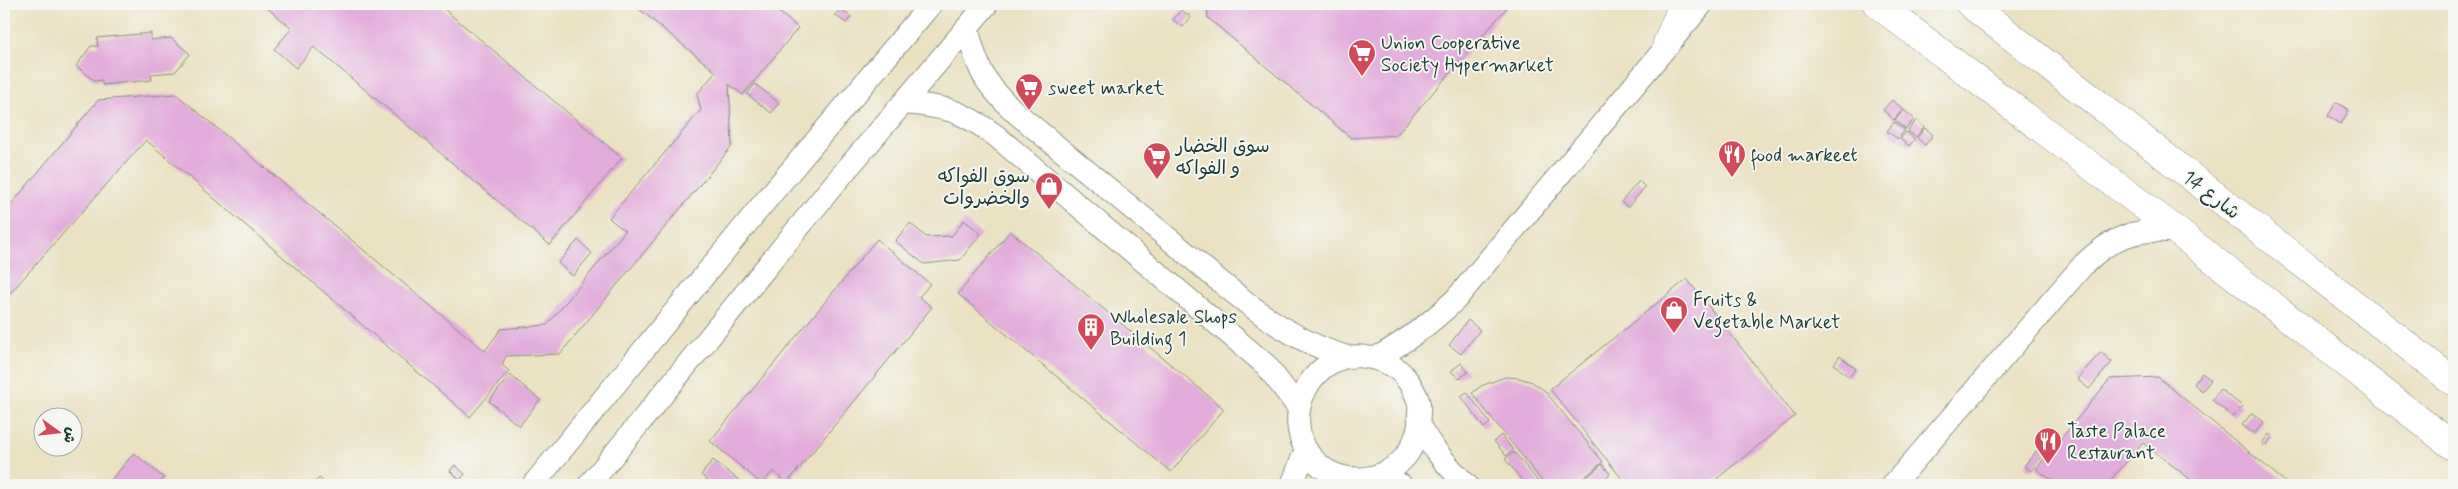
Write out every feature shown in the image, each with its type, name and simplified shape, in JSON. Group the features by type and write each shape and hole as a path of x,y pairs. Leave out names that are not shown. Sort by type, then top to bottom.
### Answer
{"main road":[{"path":"1667,43 1683,4"},
{"path":"1877,4 2178,232 2454,447"},
{"name":"شارع 14","path":"1970,4 2454,382"},
{"path":"2360,372 2408,396 2454,427"}],"street":[{"path":"533,485 757,211 932,4"},
{"path":"589,485 830,190 987,4"},
{"path":"1376,358 1405,342 1456,300 1667,43 1702,4"},
{"path":"968,28 976,60 991,90 1015,112 1212,274 1289,333 1325,350 1348,357 1376,358 1395,368 1410,384 1418,404 1419,426 1414,444 1404,459 1389,471 1371,478"},
{"path":"904,103 940,106 969,116 995,135 1266,365 1298,407"},
{"path":"1893,485 2084,264 2100,249 2131,233 2157,230 2178,232"},
{"path":"1348,357 1331,363 1315,374 1304,389 1298,407 1298,428 1306,449 1318,464 1334,474 1352,479 1371,478 1401,485"},
{"path":"1419,426 1449,466 1467,485"},
{"path":"1292,485 1306,449"},
{"path":"551,485 556,457"}],"building":[{"path":"262,4 438,4 622,158 550,245 314,47 296,68 274,49 292,28"},
{"path":"633,4 769,4 798,28 743,95 729,84 732,146 560,354 506,356 502,365 509,371 470,417 146,140 4,300 4,213 98,100 176,94 485,351 501,329 547,325 625,231 609,218 701,110 697,94 716,72"},
{"name":"Union Cooperative Society Hypermarket","path":"1207,4 1510,4 1396,135 1351,138 1208,18"},
{"path":"841,8 851,17 846,23 835,15"},
{"path":"1181,10 1191,17 1183,27 1173,20"},
{"path":"151,33 151,40 171,38 190,54 175,72 151,74 152,80 102,85 102,80 95,81 76,66 91,46 98,46 97,38"},
{"path":"755,84 779,103 771,113 747,94"},
{"path":"1892,100 1903,109 1894,120 1883,110"},
{"path":"2336,102 2349,110 2341,124 2328,116"},
{"path":"1904,110 1914,119 1906,129 1895,120"},
{"path":"1916,120 1924,127 1916,137 1908,131"},
{"path":"1894,122 1905,130 1898,139 1887,131"},
{"path":"1925,128 1933,135 1925,145 1917,138"},
{"path":"1906,132 1915,139 1909,146 1900,139"},
{"path":"1639,181 1645,187 1628,207 1621,202"},
{"path":"964,220 981,234 960,260 924,264 895,241 910,223 926,237 952,236"},
{"name":"Wholesale Shops Building 1","path":"1010,231 1224,409 1171,472 958,294"},
{"path":"877,239 930,284 919,297 932,307 787,483 773,471 762,484 710,441"},
{"path":"578,240 592,253 573,276 558,263"},
{"name":"Fruits & Vegetable Market","path":"1687,279 1795,416 1709,485 1627,485 1550,389"},
{"path":"1468,320 1480,330 1461,354 1449,345"},
{"path":"2101,352 2112,362 2089,389 2077,379"},
{"path":"1840,356 1856,369 1849,377 1834,364"},
{"path":"1461,363 1468,372 1459,379 1451,371"},
{"path":"2202,373 2211,380 2202,391 2194,384"},
{"path":"510,375 540,400 519,426 489,401"},
{"path":"1505,377 1519,378 1532,382 1545,391 1603,462 1575,485 1545,485 1472,393 1481,386"},
{"path":"2158,377 2289,485 2190,485 2190,479 2143,443 2106,485 2059,485 2036,469 2110,379"},
{"path":"2220,389 2242,406 2233,417 2212,400"},
{"path":"1467,392 1490,423 1484,428 1461,396"},
{"path":"2252,413 2264,422 2254,434 2242,425"},
{"path":"2269,434 2273,437 2265,446 2262,443"},
{"path":"1501,435 1513,450 1506,456 1494,441"},
{"path":"2041,446 2047,450 2031,471 2024,466"},
{"path":"1514,452 1541,485 1526,485 1505,459"},
{"path":"134,453 164,478 158,485 107,485"},
{"path":"713,460 740,481 740,485 713,485 701,475"},
{"path":"1602,464 1610,474 1598,485 1578,485"},
{"path":"455,465 465,474 460,480 450,471"},
{"path":"319,478 327,485 313,485"}],"place":[{"name":"Union Cooperative Society Hypermarket","path":"1362,77"},
{"name":"sweet market","path":"1029,111"},
{"name":"food markeet","path":"1732,178"},
{"name":"سوق الخضار و الفواكه","path":"1157,180"},
{"name":"سوق الفواكه والخضروات","path":"1049,210"},
{"name":"Fruits & Vegetable Market","path":"1674,334"},
{"name":"Wholesale Shops Building 1","path":"1091,351"},
{"name":"Taste Palace Restaurant","path":"2048,465"}]}
